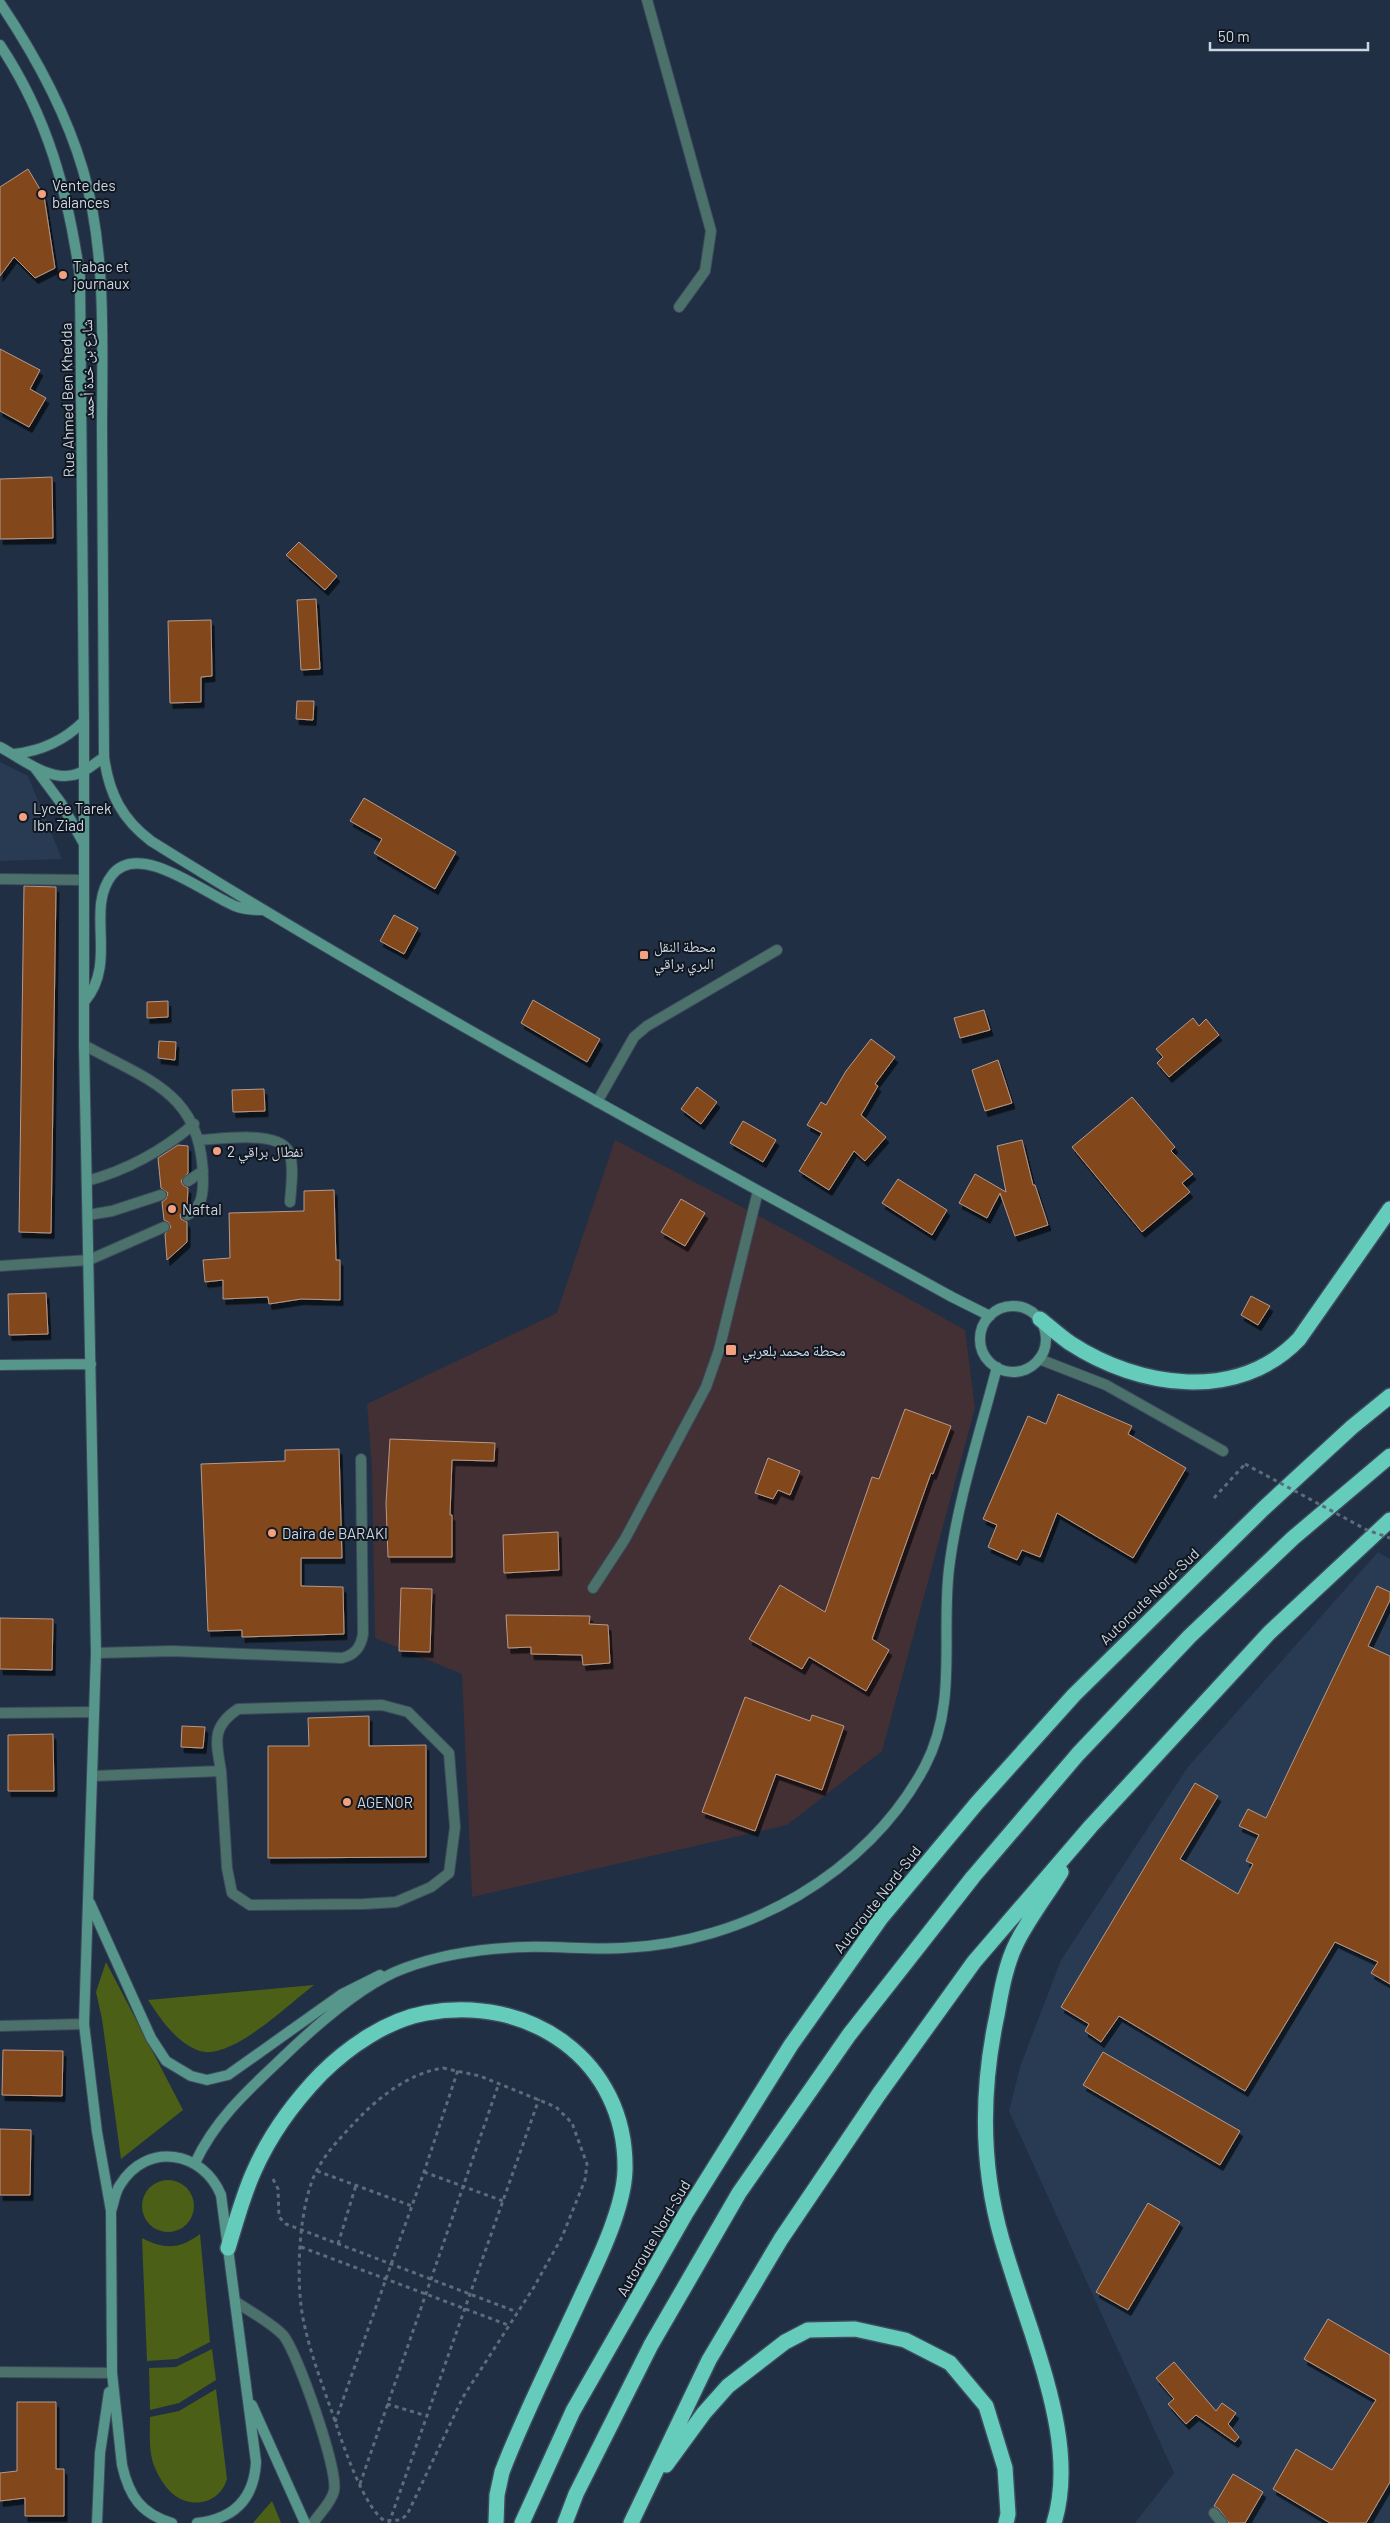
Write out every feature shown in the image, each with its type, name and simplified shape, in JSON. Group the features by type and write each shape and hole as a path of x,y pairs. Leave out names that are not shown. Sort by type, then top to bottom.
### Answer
{"highway":[{"path":"1040,1319 1070,1343 1129,1371 1196,1383 1235,1378 1270,1364 1286,1353 1299,1339 1390,1209"},
{"name":"Autoroute Nord-Sud","path":"522,2523 572,2411 686,2213 791,2045 881,1918 977,1803 1074,1695 1263,1510 1352,1427 1390,1396"},
{"path":"565,2523 576,2494 660,2328 739,2193 849,2035 973,1877 1078,1754 1204,1623 1293,1538 1390,1456"},
{"path":"632,2523 644,2494 709,2360 786,2231 879,2094 974,1962 1091,1826 1269,1633 1390,1521"},
{"path":"1054,2523 1060,2503 1059,2439 1047,2379 1002,2238 987,2162 985,2105 989,2051 1001,1994 1016,1943 1091,1826"},
{"path":"228,2248 253,2173 275,2130 321,2074 353,2048 381,2029 424,2013 467,2009 508,2014 541,2027 578,2053 604,2085 622,2129 625,2172 615,2217 594,2269 502,2472 497,2495 496,2523"},
{"path":"644,2494 704,2413 728,2386 753,2366 785,2342 808,2330 855,2329 905,2340 950,2363 986,2406 1005,2468 1008,2514 1006,2523"}],"main road":[{"name":"شارع بن خدة أحمد","path":"0,3 33,53 64,115 83,171 94,225 100,277 102,350 104,758 106,777 122,814 135,829 151,841 262,910 597,1102 990,1316"},
{"name":"Rue Ahmed Ben Khedda","path":"0,45 38,114 59,169 72,220 80,277 84,721 84,1044 96,1653 84,2024 97,2132 111,2211"},
{"path":"14,754 30,752 52,745 73,732 84,721"},
{"path":"0,746 33,766 63,776 74,775 104,758"},
{"path":"33,766 61,803 84,845"},
{"path":"85,1001 96,984 101,966 102,898 105,884 113,872 126,864 140,862 155,865 234,906 262,910"},
{"path":"1010,1306 1021,1307 1032,1312 1040,1319 1046,1335 1043,1352 1039,1359 1030,1367 1008,1372 996,1368 983,1352 980,1341 984,1323 999,1309 1010,1306"},
{"path":"0,1365 91,1364"},
{"path":"89,1900 152,2038 166,2061 191,2076 207,2080 228,2075 342,1994 369,1980 404,1968 489,1950 526,1947 626,1948 687,1940 747,1922 799,1895 846,1860 885,1823 902,1804 928,1761 944,1712 948,1677 946,1602 952,1554 996,1368"},
{"path":"195,2163 207,2138 216,2125 296,2044 353,1999 404,1968"},
{"path":"172,2523 151,2520 125,2478 112,2373 111,2211 119,2186 134,2170 148,2160 171,2156 195,2163 215,2180 221,2195 256,2462 255,2481 247,2498 222,2517 197,2523"},
{"path":"97,2523 100,2452 112,2373"},
{"path":"247,2393 305,2523"}],"street":[{"path":"647,0 711,231 705,271 680,307"},
{"path":"0,879 84,880"},
{"path":"597,1102 634,1037 647,1026 777,950"},
{"path":"84,1044 162,1089 186,1110 200,1140 203,1171 201,1202 187,1216"},
{"path":"87,1181 116,1172 151,1156 194,1124"},
{"path":"200,1140 267,1138 279,1141 290,1155 290,1202"},
{"path":"188,1181 203,1171"},
{"path":"592,1588 625,1539 706,1387 718,1350 758,1191"},
{"path":"88,1215 112,1210 161,1195"},
{"path":"0,1266 89,1260 164,1227"},
{"path":"1039,1359 1106,1385 1224,1451"},
{"path":"96,1653 173,1651 342,1658 352,1654 360,1646 363,1634 361,1459"},
{"path":"382,1704 408,1712 449,1753 455,1826 449,1873 431,1887 396,1902 250,1905 232,1893 227,1868 221,1771 216,1737 224,1718 238,1709 382,1704"},
{"path":"0,1713 94,1712"},
{"path":"93,1776 221,1771"},
{"path":"0,2026 84,2024"},
{"path":"236,2302 274,2327 290,2346 321,2429 335,2482 330,2500 313,2523"},
{"path":"0,2372 112,2373"},
{"path":"1214,2513 1222,2523"}],"path":[{"path":"1214,1498 1245,1464 1367,1530 1390,1538"},
{"path":"426,2070 458,2070 498,2082 556,2107 572,2123 587,2164 585,2180 562,2238 517,2312 462,2396 407,2515 400,2520 389,2522 378,2517 360,2484 335,2422 303,2322 300,2246 304,2211 316,2171 331,2149 371,2106 426,2070"},
{"path":"335,2422 392,2264 458,2070"},
{"path":"360,2484 498,2082"},
{"path":"389,2522 539,2099"},
{"path":"316,2171 412,2206"},
{"path":"424,2172 503,2201"},
{"path":"273,2180 278,2189 279,2217 286,2224 517,2312"},
{"path":"338,2244 356,2185"},
{"path":"300,2246 508,2326"},
{"path":"388,2404 427,2416"}],"shaded area":[{"name":"Lycée Tarek Ibn Ziad","path":"0,762 28,776 62,859 0,861"},
{"path":"615,1140 787,1231 965,1330 975,1408 882,1751 787,1825 472,1897 462,1674 375,1638 372,1467 367,1404 557,1313"},
{"path":"1378,1552 1390,1559 1390,2523 1135,2523 1174,2473 1009,2111 1021,2064 1061,1960 1188,1767"}],"green space":[{"path":"106,1962 183,2110 121,2159 102,2019 96,1992"},
{"path":"314,1985 260,2028 228,2047 213,2052 200,2051 176,2036 148,2000"},
{"path":"168,2180 178,2182 186,2188 192,2196 194,2206 192,2216 186,2224 178,2230 168,2232 158,2230 150,2224 144,2216 142,2206 144,2196 150,2188 158,2182"},
{"path":"200,2234 210,2342 177,2359 147,2361 142,2238 158,2245 172,2246 186,2243"},
{"path":"212,2349 216,2380 179,2403 150,2410 149,2368 176,2367"},
{"path":"216,2389 227,2479 224,2487 214,2498 200,2502 184,2501 167,2488 153,2464 150,2444 150,2417 179,2411"},
{"path":"272,2501 281,2523 253,2523"}],"building":[{"path":"28,169 44,196 55,268 35,278 14,257 0,276 0,187"},
{"path":"0,349 40,370 30,389 46,398 29,427 0,411"},
{"path":"52,477 53,538 0,539 0,479"},
{"path":"299,542 337,576 325,590 286,555"},
{"path":"316,599 320,669 301,670 297,600"},
{"path":"211,620 212,676 201,677 201,702 170,703 168,621"},
{"path":"297,701 314,701 313,720 296,719"},
{"path":"364,798 456,852 435,889 374,853 382,839 350,821"},
{"path":"24,886 56,887 51,1233 19,1232"},
{"path":"394,915 418,928 404,954 380,941"},
{"path":"533,1000 600,1039 587,1062 521,1023"},
{"path":"168,1001 168,1017 147,1018 147,1002"},
{"path":"984,1010 990,1030 960,1038 954,1018"},
{"path":"1193,1018 1199,1026 1206,1019 1219,1035 1169,1077 1157,1063 1163,1057 1156,1049"},
{"path":"871,1039 895,1057 875,1084 878,1086 861,1115 886,1137 865,1161 854,1151 829,1190 799,1171 822,1133 807,1125 821,1102 826,1105 846,1071"},
{"path":"159,1041 176,1042 175,1060 158,1058"},
{"path":"998,1060 1012,1103 985,1111 972,1070"},
{"path":"697,1087 717,1102 701,1124 681,1109"},
{"path":"264,1089 265,1111 233,1112 232,1090"},
{"path":"1132,1097 1175,1147 1171,1151 1193,1174 1182,1183 1190,1192 1142,1232 1072,1147"},
{"path":"743,1121 776,1140 763,1162 730,1143"},
{"path":"1022,1140 1033,1185 1035,1185 1048,1225 1015,1236 1000,1193 987,1218 959,1203 975,1174 1006,1192 997,1146"},
{"path":"178,1145 188,1146 188,1173 181,1181 188,1188 187,1207 180,1215 181,1219 187,1222 187,1242 167,1260 165,1234 171,1227 164,1220 162,1202 166,1199 168,1193 161,1188 158,1158"},
{"path":"898,1179 947,1210 932,1235 882,1203"},
{"path":"334,1190 336,1260 340,1260 340,1300 301,1299 269,1304 268,1297 223,1299 223,1280 205,1282 203,1260 230,1258 229,1213 304,1211 304,1191"},
{"path":"681,1199 705,1213 685,1246 661,1232"},
{"path":"46,1293 48,1334 9,1335 8,1294"},
{"path":"1251,1296 1270,1306 1258,1325 1241,1315"},
{"path":"1058,1394 1132,1426 1128,1434 1186,1468 1133,1558 1057,1513 1040,1557 1022,1550 1017,1560 988,1547 997,1525 983,1519 1028,1416 1046,1424"},
{"path":"905,1409 951,1426 933,1474 931,1473 872,1639 889,1650 866,1691 809,1657 802,1669 749,1639 780,1585 825,1612 872,1477 879,1479"},
{"path":"390,1439 495,1443 494,1461 452,1460 450,1515 452,1515 452,1557 388,1557 386,1503"},
{"name":"Daira de BARAKI","path":"339,1449 342,1558 301,1558 301,1586 343,1587 344,1634 242,1637 242,1630 208,1631 201,1464 285,1461 285,1450"},
{"path":"768,1458 800,1471 790,1495 778,1490 773,1499 755,1493"},
{"path":"558,1532 559,1570 504,1573 503,1535"},
{"path":"1377,1586 1390,1592 1390,1600 1368,1646 1390,1656 1390,1984 1371,1973 1378,1962 1335,1942 1245,2091 1119,2016 1101,2042 1085,2031 1089,2024 1061,2007 1195,1783 1218,1796 1180,1859 1238,1894 1253,1864 1246,1861 1259,1835 1239,1826 1248,1809 1266,1818"},
{"path":"401,1588 432,1589 430,1652 399,1651"},
{"path":"506,1615 590,1616 589,1624 608,1625 610,1663 583,1665 582,1655 531,1654 531,1647 508,1648"},
{"path":"0,1618 53,1619 52,1670 0,1669"},
{"path":"745,1697 810,1721 812,1715 844,1726 822,1790 776,1774 755,1831 702,1812"},
{"name":"AGENOR","path":"369,1716 369,1746 426,1745 426,1857 268,1858 268,1746 309,1746 308,1718"},
{"path":"182,1726 205,1727 203,1748 181,1747"},
{"path":"53,1734 54,1791 8,1791 8,1735"},
{"path":"3,2050 63,2051 62,2096 2,2095"},
{"path":"1103,2052 1240,2131 1220,2165 1083,2085"},
{"path":"0,2129 31,2130 30,2195 0,2195"},
{"path":"1148,2203 1180,2222 1128,2310 1096,2292"},
{"path":"1328,2319 1390,2355 1390,2482 1366,2523 1330,2523 1273,2489 1296,2449 1332,2470 1376,2400 1304,2359"},
{"path":"1174,2362 1216,2411 1222,2403 1236,2413 1228,2424 1239,2437 1235,2442 1196,2415 1186,2424 1168,2404 1174,2399 1156,2378"},
{"path":"17,2402 56,2402 56,2469 64,2469 64,2516 25,2516 25,2498 0,2501 0,2473 17,2471"},
{"path":"1233,2474 1263,2492 1245,2523 1229,2523 1219,2509 1214,2506"}],"place":[{"name":"Vente des balances","path":"42,194"},
{"name":"Tabac et journaux","path":"63,275"},
{"name":"Lycée Tarek Ibn Ziad","path":"23,817"},
{"name":"محطة النقل البري براقي","path":"644,955"},
{"name":"نفطال براقي 2","path":"217,1151"},
{"name":"Naftal","path":"172,1209"},
{"name":"محطة محمد بلعربي","path":"731,1350"},
{"name":"Daira de BARAKI","path":"272,1533"},
{"name":"AGENOR","path":"347,1802"}]}
